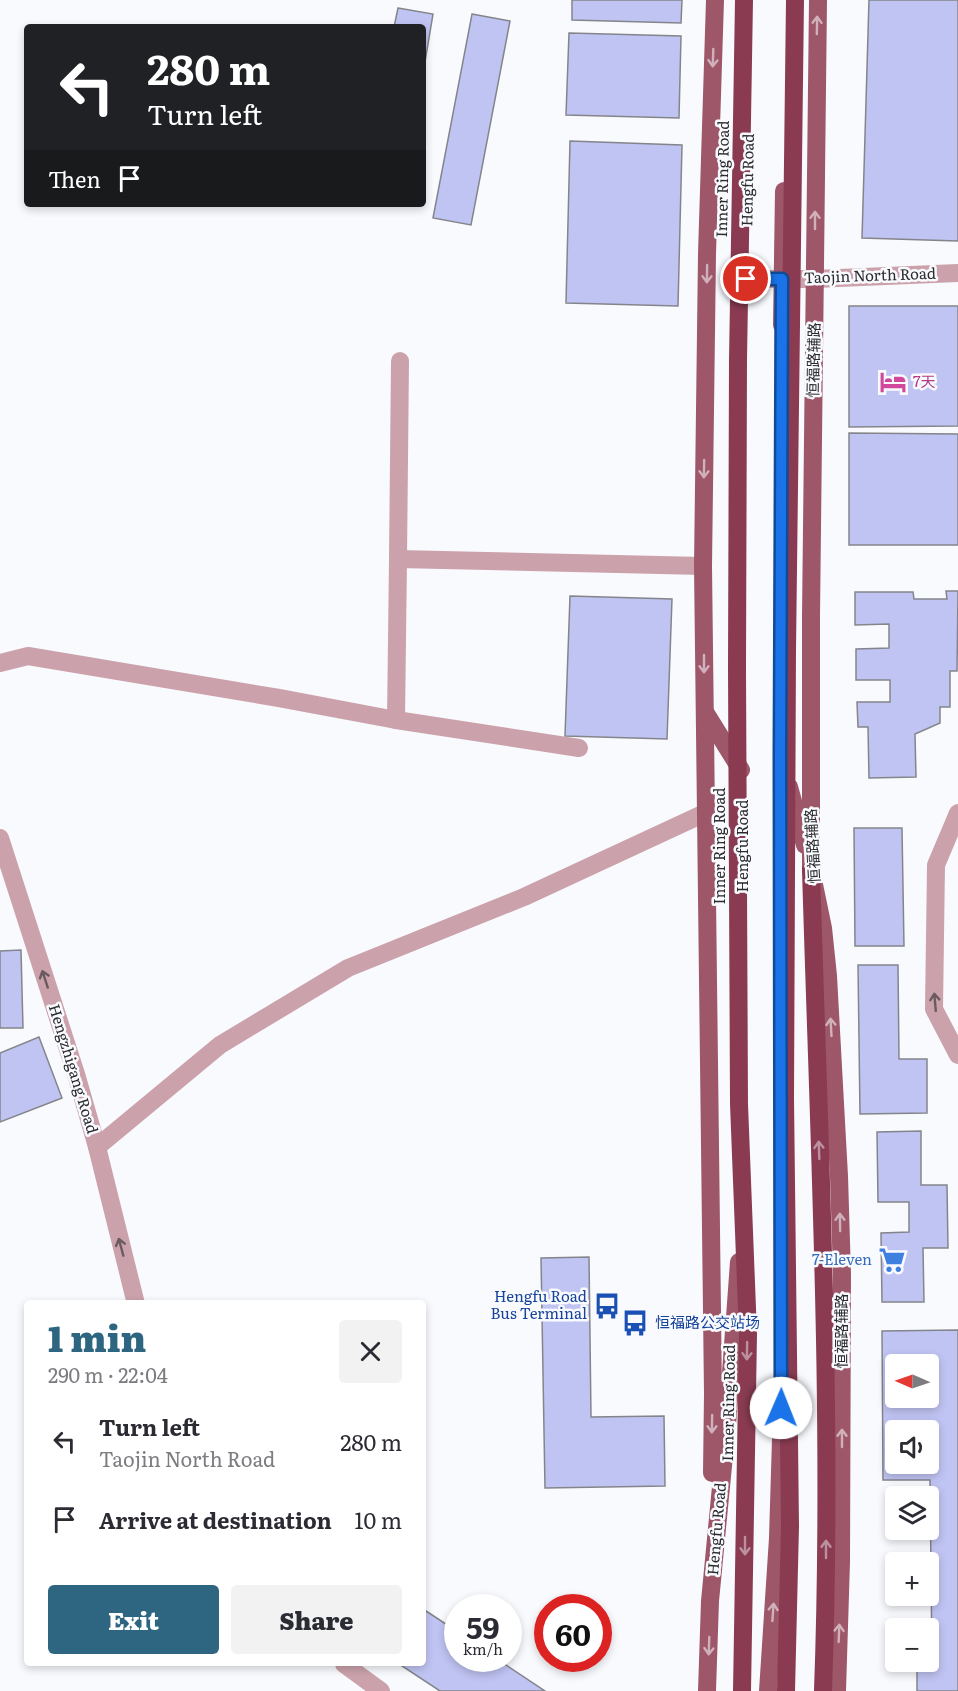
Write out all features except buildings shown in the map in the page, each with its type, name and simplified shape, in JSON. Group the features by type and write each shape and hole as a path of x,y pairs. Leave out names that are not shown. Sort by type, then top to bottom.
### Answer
{"highway":[{"name":"Inner Ring Road","path":"742,1691 748,1334 740,1104 737,669 738,360 744,0"},
{"path":"786,1691 790,1526 785,1098 786,662 795,0"},
{"path":"811,870 825,1334 826,1558 823,1691"}],"main road":[{"path":"710,1601 713,1394 703,566 707,254 715,0"},
{"name":"Hengfu Road","path":"707,1691 710,1601 728,1414 739,1260 744,1064 742,772 746,279 752,0"},
{"path":"768,1691 778,1538 782,1326 780,753 782,279 787,0"},
{"name":"恒福路辅路","path":"818,0 811,616 811,870 823,928 828,976 839,1176 842,1274 841,1562 837,1691"},
{"path":"704,710 742,772"},
{"path":"780,753 811,870"}],"street":[{"name":"Taojin North Road","path":"746,279 815,279 958,273"},
{"path":"396,720 400,361"},
{"path":"398,559 703,566"},
{"path":"0,663 28,656 396,720 579,748"},
{"path":"97,1147 220,1045 348,968 524,897 705,813"},
{"path":"958,813 936,865 934,1009 958,1055"},
{"name":"Hengzhigang Road","path":"0,838 76,1074 97,1147 135,1300"},
{"path":"347,1666 381,1691"}],"place":[{"name":"7天","path":"893,382"},
{"name":"7-Eleven","path":"892,1260"},
{"name":"Hengfu Road Bus Terminal","path":"607,1306"},
{"name":"恒福路公交站场","path":"635,1323"}],"route":[{"path":"746,279 782,279 781,1408"}]}
